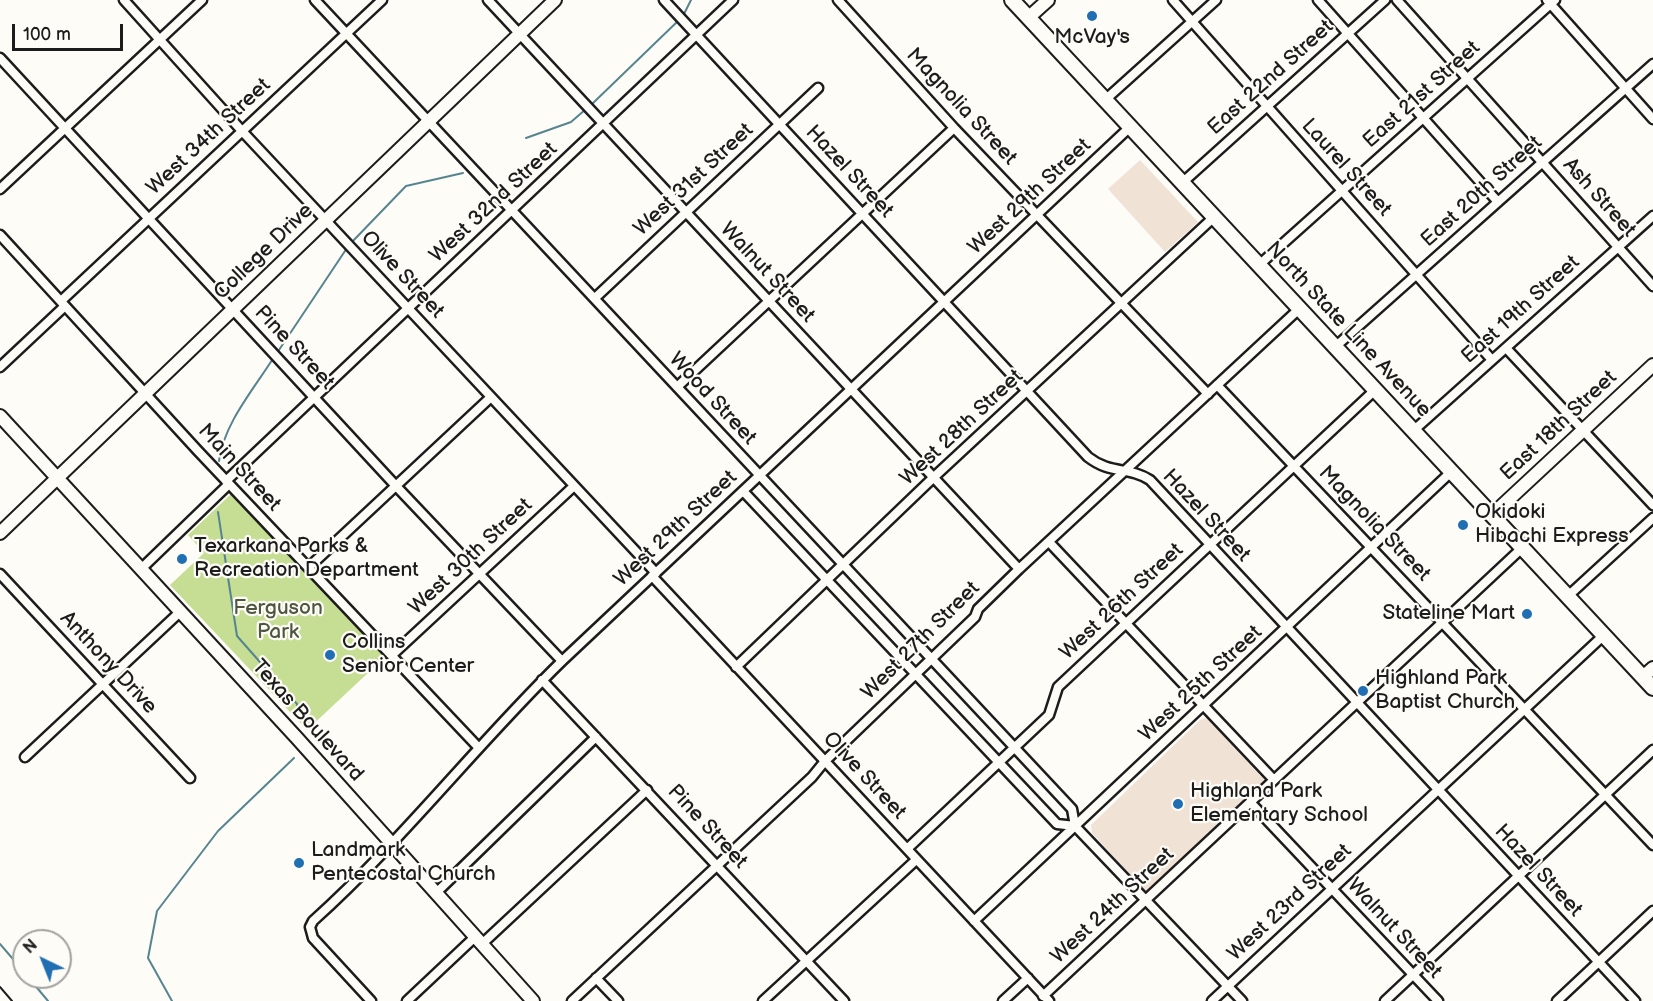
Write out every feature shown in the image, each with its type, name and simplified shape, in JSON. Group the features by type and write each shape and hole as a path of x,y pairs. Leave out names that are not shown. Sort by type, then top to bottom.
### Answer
{"main road":[{"name":"North State Line Avenue","path":"1012,0 1604,635 1648,672 1653,688"}],"street":[{"name":"Olive Street","path":"124,0 242,131 574,486 736,667 1046,998"},
{"path":"0,189 202,0"},
{"name":"Wood Street","path":"315,0 1072,809 1075,826 1242,1001"},
{"name":"West 34th Street","path":"0,368 148,219 382,0"},
{"name":"Walnut Street","path":"488,0 1019,569"},
{"name":"College Drive","path":"0,533 59,479 325,219 555,0"},
{"name":"Hazel Street","path":"664,0 1088,457 1107,469 1138,473 1150,480 1635,1001"},
{"name":"West 32nd Street","path":"141,569 315,397 734,0"},
{"name":"Magnolia Street","path":"838,0 954,128 1208,393"},
{"path":"1028,18 1048,0"},
{"name":"Laurel Street","path":"1173,0 1492,360"},
{"path":"1105,100 1216,0"},
{"path":"1318,0 1498,202"},
{"name":"East 22nd Street","path":"1182,183 1385,0"},
{"name":"Ash Street","path":"1397,0 1653,286"},
{"path":"1551,1 1653,118"},
{"name":"East 21st Street","path":"1259,265 1551,1"},
{"name":"Pine Street","path":"0,58 396,486 562,661"},
{"name":"East 20th Street","path":"1335,347 1653,64"},
{"name":"West 31st Street","path":"595,298 818,88"},
{"name":"West 29th Street","path":"371,1001 310,933 313,921 393,845 542,680 1130,127"},
{"path":"677,387 954,128"},
{"name":"East 19th Street","path":"1413,431 1653,216"},
{"name":"West 28th Street","path":"736,667 934,477 1214,217"},
{"name":"Main Street","path":"0,235 228,483 479,748"},
{"name":"West 27th Street","path":"572,1001 812,777 825,761 975,617 978,609 1019,569 1299,309"},
{"path":"1506,348 1653,505"},
{"name":"East 18th Street","path":"1492,515 1653,365"},
{"name":"Magnolia Street","path":"1216,385 1653,845"},
{"name":"West 26th Street","path":"907,849 1049,715 1058,687 1375,390"},
{"path":"309,567 491,397"},
{"name":"Texas Boulevard","path":"0,416 181,611 533,1001"},
{"name":"West 25th Street","path":"974,921 1451,472"},
{"name":"West 30th Street","path":"392,655 574,486"},
{"name":"Wood Street","path":"743,491 1057,824 1075,826"},
{"path":"1568,596 1653,518"},
{"path":"1049,542 1274,780"},
{"name":"West 24th Street","path":"1046,998 1147,900 1522,548"},
{"name":"Anthony Drive","path":"0,574 190,778"},
{"path":"25,757 181,611"},
{"name":"West 23rd Street","path":"1212,1001 1604,635"},
{"name":"Pine Street","path":"542,680 844,1001"},
{"path":"437,892 596,737"},
{"path":"1385,1001 1653,750"},
{"path":"407,1001 480,940 647,790"},
{"name":"Walnut Street","path":"1251,802 1438,1001"},
{"path":"762,1001 916,860"},
{"path":"1557,1001 1653,911"},
{"path":"596,978 618,1001"},
{"path":"1003,1001 1028,978"}],"shaded area":[{"path":"1140,160 1198,222 1165,252 1108,189"},
{"name":"Highland Park Elementary School","path":"1207,718 1265,781 1262,787 1153,888 1145,891 1092,833 1091,825 1200,720"}],"green space":[{"name":"Ferguson Park","path":"231,494 385,657 307,730 170,585 204,553 188,535"}],"waterway":[{"path":"683,16 691,0"},
{"path":"591,105 679,20"},
{"path":"526,138 571,122 586,109"},
{"path":"351,243 406,186 463,173"},
{"path":"277,353 347,248"},
{"path":"219,461 233,420 274,357"},
{"path":"218,512 237,636 297,704 298,713"},
{"path":"172,1001 148,958 157,911 218,831 294,758"},
{"path":"0,944 12,958"},
{"path":"38,989 48,1001"}],"railway":[{"path":"0,987 12,1001"}],"place":[{"name":"McVay's","path":"1092,16"},
{"name":"Okidoki Hibachi Express","path":"1463,525"},
{"name":"Texarkana Parks & Recreation Department","path":"182,559"},
{"name":"Stateline Mart","path":"1527,614"},
{"name":"Collins Senior Center","path":"330,655"},
{"name":"Highland Park Baptist Church","path":"1363,691"},
{"name":"Highland Park Elementary School","path":"1178,804"},
{"name":"Landmark Pentecostal Church","path":"299,863"}]}
